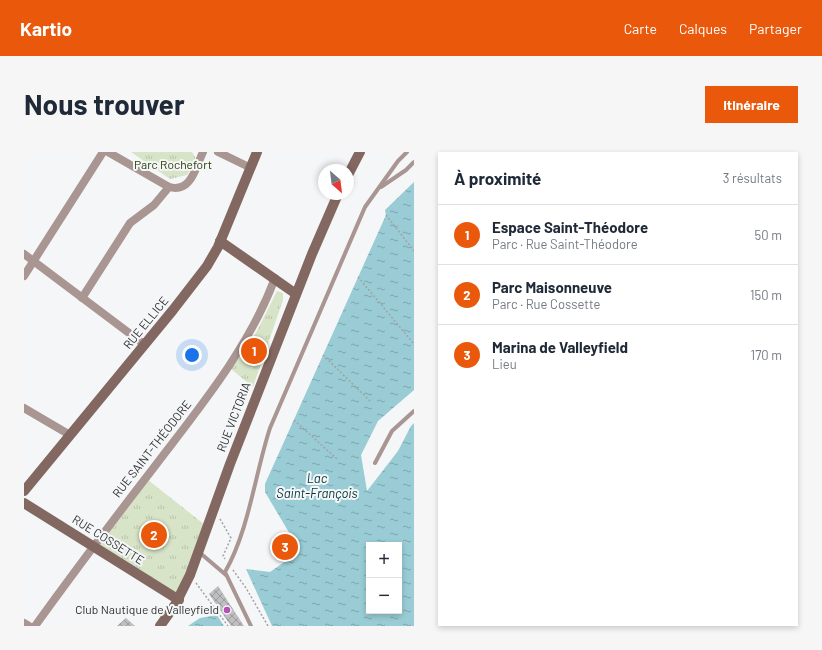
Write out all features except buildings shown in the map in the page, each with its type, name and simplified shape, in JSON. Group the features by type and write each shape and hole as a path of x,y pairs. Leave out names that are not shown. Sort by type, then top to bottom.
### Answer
{"street":[{"path":"24,276 102,152"},
{"path":"108,152 169,187 178,189 186,185 202,152"},
{"path":"218,152 251,168"},
{"name":"RUE ELLICE","path":"24,491 145,345 207,266 220,241 257,152"},
{"path":"354,164 360,152"},
{"path":"82,298 130,223 154,204 169,187"},
{"name":"RUE VICTORIA","path":"160,626 179,600 190,575 230,464 296,294 335,200"},
{"path":"220,241 296,294"},
{"path":"24,254 34,260 145,345"},
{"name":"RUE SAINT-THÉODORE","path":"35,626 220,378 252,329 275,278"},
{"path":"24,408 70,435"},
{"name":"RUE COSSETTE","path":"24,503 94,545 179,600"},
{"path":"24,623 29,626"}],"lane":[{"path":"226,575 225,572 246,516 259,461 270,428 362,214 379,188 407,152"},
{"path":"379,188 406,170 414,162"},
{"path":"375,463 392,432 414,411"},
{"path":"198,552 226,575 251,626"}],"path":[{"path":"386,215 414,251"},
{"path":"358,277 414,344"},
{"path":"323,355 370,402"},
{"path":"294,420 338,460"},
{"path":"190,575 228,626"}],"green space":[{"name":"Parc Rochefort","path":"131,152 192,152 195,157 194,164 187,175 170,179"},
{"path":"277,291 283,293 283,300 253,387 231,369 256,333"},
{"path":"148,480 205,525 186,575 175,594 99,544"}],"water":[{"name":"Lac Saint-François","path":"414,182 414,390 378,421 361,455 367,491 398,451 414,423 414,626 272,626 246,569 270,572 300,551 265,492 265,484 386,215 385,210"},
{"path":"217,615 224,626 188,626 200,618"}],"place":[{"name":"Espace Saint-Théodore","path":"254,351"},
{"name":"Parc Maisonneuve","path":"154,535"},
{"name":"Marina de Valleyfield","path":"285,547"},
{"name":"Club Nautique de Valleyfield","path":"227,610"}]}
